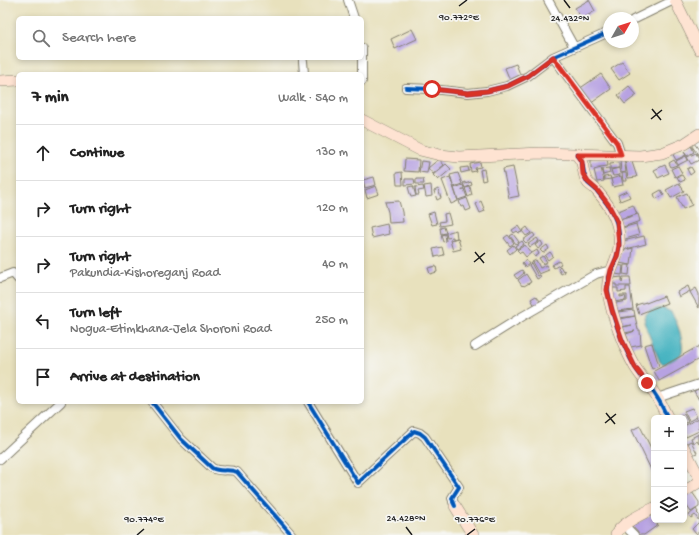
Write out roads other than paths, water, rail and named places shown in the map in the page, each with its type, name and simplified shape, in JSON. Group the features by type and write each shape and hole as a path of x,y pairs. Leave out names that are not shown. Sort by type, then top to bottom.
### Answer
{"street":[{"path":"348,0 353,16"},
{"path":"548,0 574,47"},
{"path":"639,17 674,0 699,49"},
{"path":"406,88 468,93 487,91 508,86 522,80 553,57 603,35"},
{"path":"553,57 617,143 621,155"},
{"path":"362,60 362,72"},
{"path":"303,61 304,72"},
{"path":"0,81 16,80"},
{"path":"364,121 420,150 440,155 459,157 541,153 640,156 662,153 684,144 699,134"},
{"path":"577,155 582,162 583,174 588,182 597,190 608,204 617,221 619,246 617,257 611,270 607,290 622,340 635,367 657,398 666,415"},
{"path":"475,346 523,316 596,274 611,270"},
{"path":"0,278 13,273 16,277"},
{"path":"657,398 699,384"},
{"path":"0,459 59,404"},
{"path":"154,404 174,430 201,459 218,471 234,470 237,472 292,535"},
{"path":"309,404 358,482 414,431 420,433 425,437 459,487 452,498 454,504 473,535"},
{"path":"686,451 699,477"},
{"path":"687,490 699,482"},
{"path":"616,535 624,525 651,510"},
{"path":"624,525 634,535"}],"water":[{"path":"662,308 668,310 673,315 680,332 682,350 680,356 662,364 647,330 644,317 649,311"}]}
